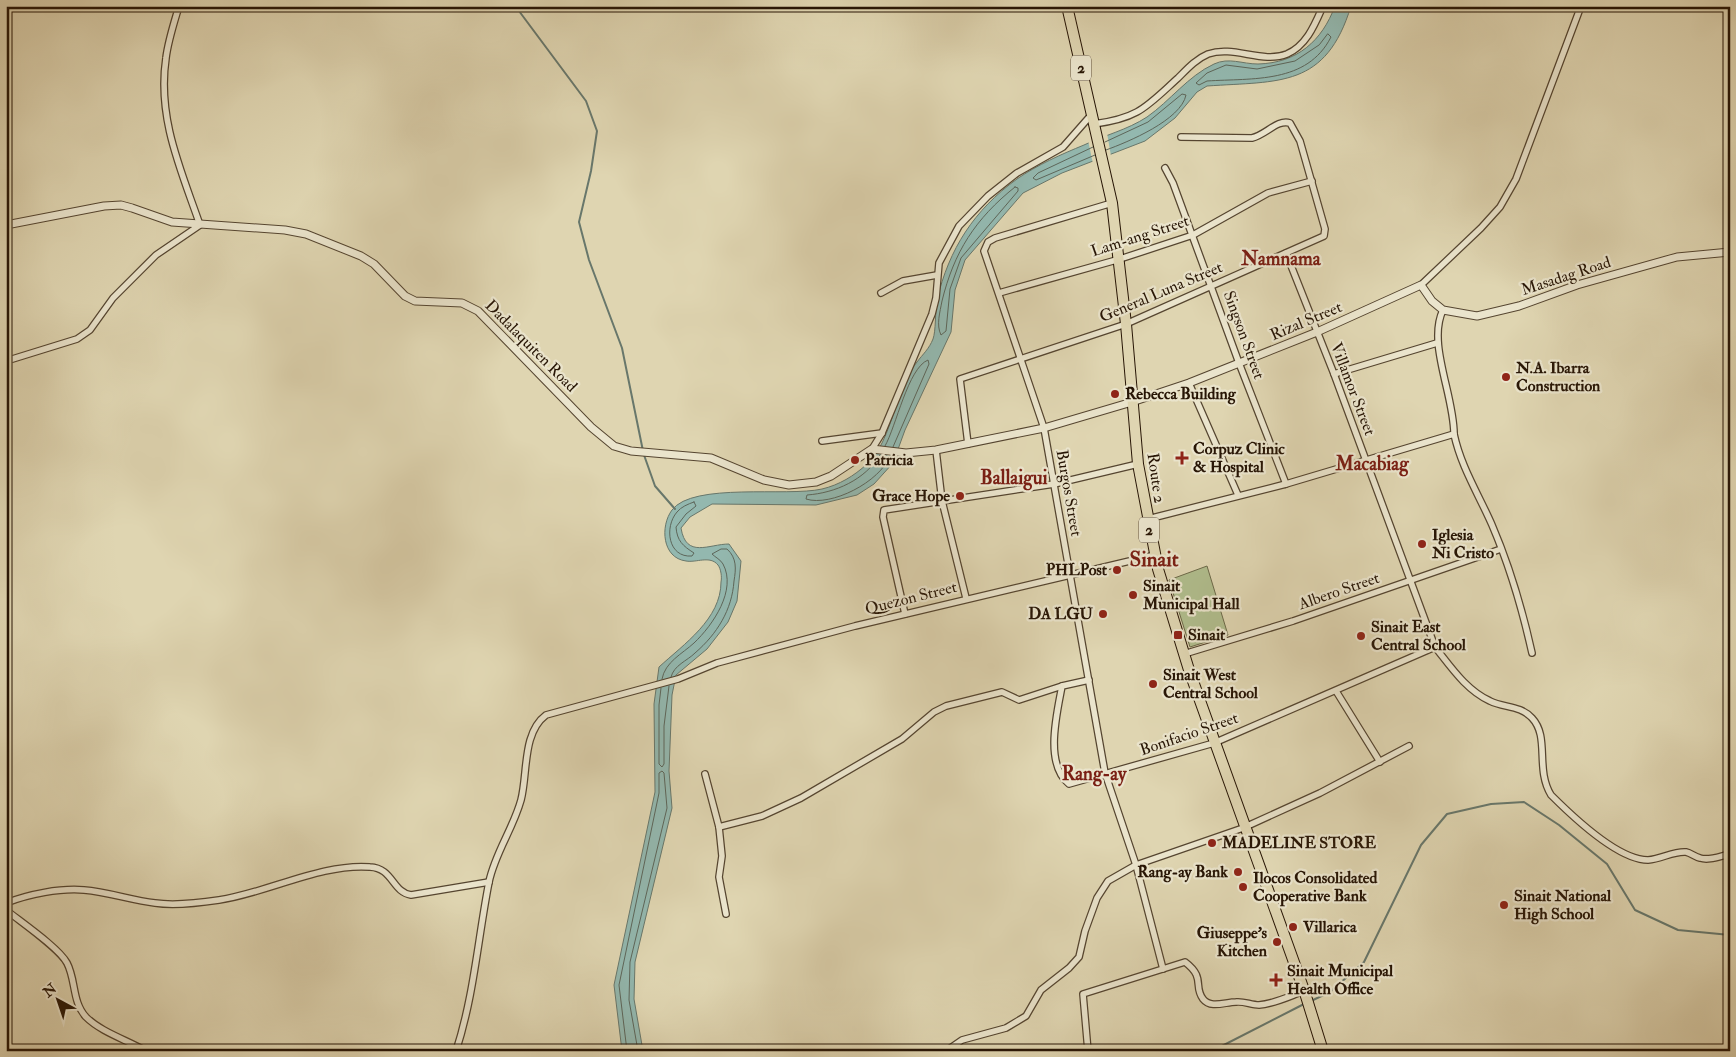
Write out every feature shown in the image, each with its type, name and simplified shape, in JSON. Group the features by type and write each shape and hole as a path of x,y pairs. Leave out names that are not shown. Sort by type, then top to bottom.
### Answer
{"highway":[{"name":"Route 2","path":"1067,6 1112,203 1120,259 1138,464 1147,519 1165,596 1214,743 1304,992 1323,1051"}],"street":[{"path":"6,361 77,339 86,334 113,298 156,255 200,225 172,147 165,110 166,58 179,6"},
{"path":"872,449 882,433 932,314 936,298 937,275 951,238 966,218 1017,172 1063,147 1094,123 1126,119 1140,112 1191,65 1208,54 1241,52 1274,57 1287,54 1306,40 1324,6"},
{"name":"Rizal Street","path":"872,449 906,453 936,450 1044,428 1132,402 1189,383 1317,332 1421,285 1482,228 1500,206 1516,179 1581,6"},
{"name":"General Luna Street","path":"968,444 959,380 1126,324 1322,237 1326,232 1300,141 1290,123 1280,123 1260,136 1252,138 1181,138"},
{"name":"Singson Street","path":"1164,168 1173,183 1286,484"},
{"name":"Lam-ang Street","path":"999,293 1120,259 1193,235 1268,193 1312,181"},
{"name":"Burgos Street","path":"1112,203 1033,225 988,242 985,246 984,256 999,293 1044,428 1105,773 1136,865 1163,968"},
{"name":"Dadalaquiten Road","path":"6,225 113,205 132,208 172,222 285,230 306,234 333,243 361,256 374,264 405,296 415,301 462,303 471,306 492,323 591,427 614,446 631,450 711,458 764,480 789,485 804,484 831,476 872,449"},
{"name":"Masadag Road","path":"1443,310 1477,316 1519,306 1577,285 1678,257 1730,252"},
{"name":"Villamor Street","path":"1286,253 1334,374 1435,647 1457,676 1476,692 1491,702 1522,710 1534,720 1541,739 1544,785 1551,795 1613,847 1634,859 1648,860 1688,852 1706,860 1730,854"},
{"path":"881,293 903,281 937,275"},
{"path":"1421,285 1432,301 1443,310 1436,327 1437,343 1453,408 1454,434 1462,460 1501,549 1523,608 1532,653"},
{"path":"1334,374 1437,343"},
{"path":"1189,383 1238,496"},
{"path":"822,441 882,433"},
{"path":"1147,519 1286,484 1454,434"},
{"path":"936,450 942,502 966,598"},
{"path":"905,614 883,511 892,508 1054,484 1138,464"},
{"path":"6,487 6,499"},
{"name":"Albero Street","path":"1184,654 1293,621 1501,549"},
{"name":"Quezon Street","path":"456,1051 469,998 490,882 521,800 528,755 536,724 546,715 678,679 717,663 966,598 1155,555"},
{"name":"Bonifacio Street","path":"1062,686 1054,756 1063,779 1070,784 1214,743 1435,647"},
{"path":"719,827 762,816 801,798 902,739 934,712 946,706 1002,692 1015,699 1022,700 1062,686 1089,680"},
{"path":"1336,691 1380,762"},
{"path":"946,1051 962,1040 1006,1028 1024,1019 1041,990 1069,968 1079,957 1085,930 1103,885 1136,865 1245,827 1320,793 1409,746"},
{"path":"705,774 719,827 722,856 719,877 726,914"},
{"path":"6,903 70,890 85,890 157,904 220,900 324,871 354,867 370,867 386,871 400,890 411,895 490,882"},
{"path":"6,910 62,956 68,968 78,1003 86,1016 101,1028 146,1051"},
{"path":"1088,1051 1083,994 1163,968 1185,962 1192,968 1199,979 1200,993 1204,1001 1214,1005 1238,1001 1260,1005 1304,992"}],"green space":[{"path":"1207,566 1228,635 1190,647 1169,580"}],"water":[{"path":"1335,6 1351,6 1341,33 1328,52 1314,66 1297,75 1278,80 1207,86 1197,92 1175,118 1145,141 1062,173 1023,193 965,260 955,290 951,332 905,430 893,463 874,484 857,495 816,505 712,504 690,517 681,528 684,538 693,547 729,544 741,561 737,601 728,622 707,649 676,675 672,695 669,771 672,808 635,962 634,999 643,1051 622,1051 614,985 655,792 654,704 659,667 690,640 708,619 715,608 721,580 720,569 715,562 711,560 686,561 678,559 672,554 668,548 665,532 668,517 672,510 683,501 719,493 787,492 822,489 846,480 857,472 873,458 878,450 909,375 933,339 937,300 942,281 956,247 976,217 988,204 1017,179 1041,164 1147,117 1187,82 1214,64 1225,61 1252,64 1272,63 1296,54 1306,48 1323,30"}],"pier":[{"path":"1107,133 1111,156 1093,164 1088,140"}],"waterway":[{"path":"519,6 519,11 586,101 597,131 591,171 579,222 589,260 622,348 643,451"},
{"path":"644,455 655,486 675,509"},
{"path":"1311,1001 1330,992 1364,962 1421,845 1447,814 1491,804 1524,802 1559,825 1607,864 1635,910 1678,930 1730,935"},
{"path":"1216,1051 1216,1049 1304,1004"}],"place":[{"name":"N.A. Ibarra Construction","path":"1506,377"},
{"name":"Rebecca Building","path":"1115,394"},
{"name":"Corpuz Clinic & Hospital","path":"1182,458"},
{"name":"Patricia","path":"855,460"},
{"name":"Grace Hope","path":"960,496"},
{"name":"Iglesia Ni Cristo","path":"1422,544"},
{"name":"PHLPost","path":"1117,570"},
{"name":"Sinait Municipal Hall","path":"1133,595"},
{"name":"DA LGU","path":"1103,614"},
{"name":"Sinait","path":"1178,635"},
{"name":"Sinait East Central School","path":"1361,636"},
{"name":"Sinait West Central School","path":"1153,684"},
{"name":"MADELINE STORE","path":"1212,843"},
{"name":"Rang-ay Bank","path":"1238,872"},
{"name":"Ilocos Consolidated Cooperative Bank","path":"1243,887"},
{"name":"Sinait National High School","path":"1504,905"},
{"name":"Villarica","path":"1293,927"},
{"name":"Giuseppe’s Kitchen","path":"1277,942"},
{"name":"Sinait Municipal Health Office","path":"1276,980"}],"district":[{"name":"Namnama","path":"1281,259"},
{"name":"Macabiag","path":"1372,464"},
{"name":"Ballaigui","path":"1014,478"},
{"name":"Sinait","path":"1154,559"},
{"name":"Rang-ay","path":"1094,774"}]}
